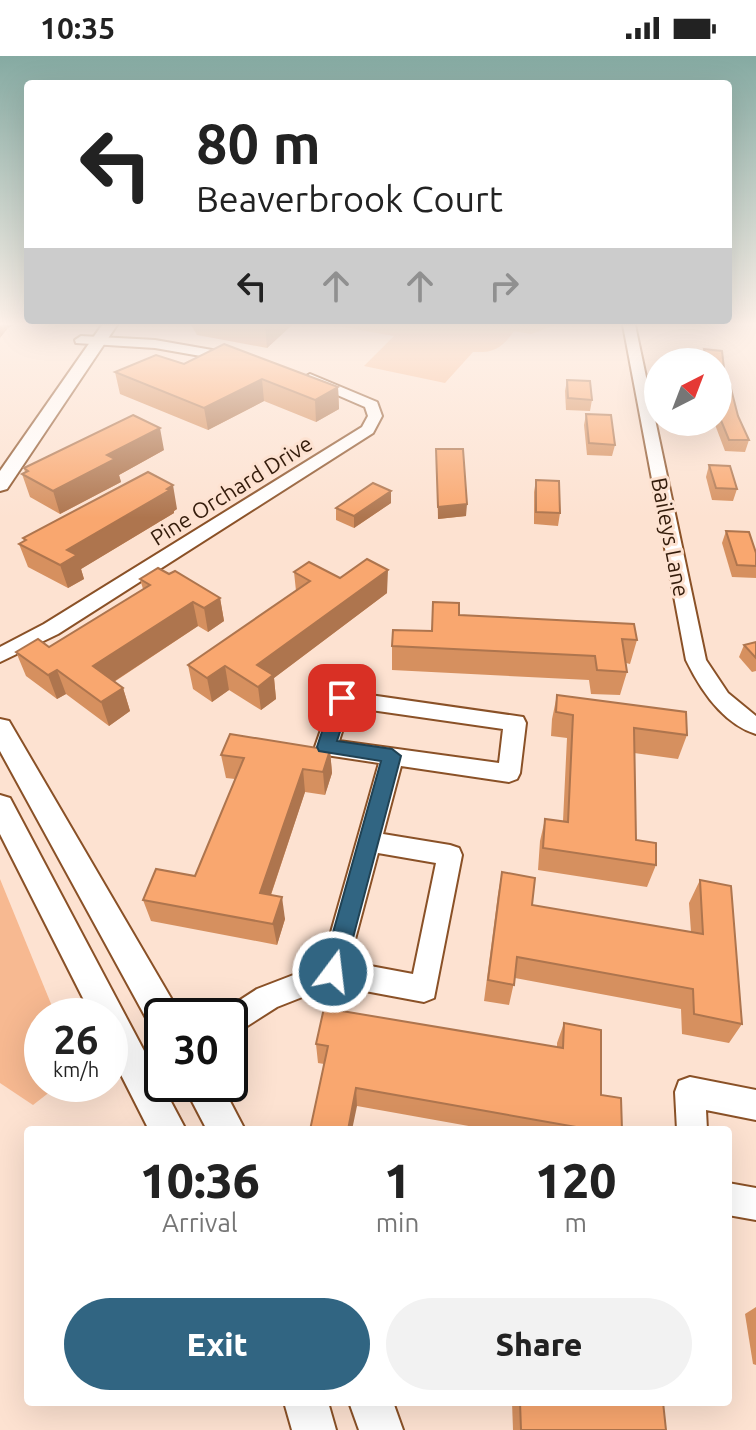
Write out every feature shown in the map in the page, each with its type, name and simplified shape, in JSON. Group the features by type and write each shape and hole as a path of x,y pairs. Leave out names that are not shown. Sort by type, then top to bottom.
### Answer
{"street":[{"path":"0,454 51,389"},
{"path":"0,485 61,389"},
{"name":"Pine Orchard Drive","path":"0,655 51,629 368,430 374,421 374,410 365,400 338,389"},
{"name":"Baileys Lane","path":"642,389 696,660 707,683 738,716 756,726"},
{"path":"342,698 515,723 509,773 392,756 326,747 342,698"},
{"path":"0,728 153,998"},
{"path":"333,972 392,756"},
{"path":"0,806 99,998"},
{"path":"248,1011 267,998 333,972 424,989 450,855 369,842"},
{"path":"128,1053 166,1126"},
{"path":"692,1126 690,1092 756,1105"},
{"path":"211,1102 225,1126"},
{"path":"732,1200 756,1204"},
{"path":"307,1406 314,1430"},
{"path":"372,1406 381,1430"}],"shaded area":[{"path":"0,879 49,998 24,998 24,1099 0,1083"}],"building":[{"path":"157,389 242,389 204,408"},
{"path":"288,389 334,389 315,400"},
{"path":"568,389 591,389 592,400 568,398"},
{"path":"732,393 749,440 729,440 727,436 732,436"},
{"path":"586,414 611,415 615,445 589,443"},
{"path":"133,415 160,428 107,455 115,459 53,491 22,474 28,471 24,468"},
{"path":"436,449 463,449 467,504 438,507"},
{"path":"709,465 730,466 737,489 716,488"},
{"path":"148,472 173,485 167,489 170,490 67,550 77,555 60,565 19,544 26,540 23,538"},
{"path":"536,480 559,481 560,513 536,512"},
{"path":"373,483 391,491 354,516 336,508"},
{"path":"726,531 749,532 756,553 756,566 737,565"},
{"path":"367,559 388,570 257,665 273,675 258,687 225,666 207,678 188,665 310,581 294,572 309,562 340,578"},
{"path":"158,568 169,574 175,571 220,598 204,608 193,602 93,666 123,688 101,702 57,670 48,675 16,652 38,639 49,647 150,585 140,579"},
{"path":"433,602 459,603 459,615 634,624 637,640 622,639 627,672 597,670 595,656 392,646 393,630 432,631"},
{"path":"756,642 756,658 744,645"},
{"path":"557,695 686,712 687,735 634,728 636,840 656,843 656,865 543,848 545,819 568,822 573,715 556,712"},
{"path":"230,734 330,750 323,772 303,769 260,893 282,897 273,924 143,900 156,869 195,876 244,758 221,755"},
{"path":"502,872 535,878 532,905 703,934 700,880 731,886 742,1024 694,1014 693,989 517,957 514,985 488,980"},
{"path":"324,1008 563,1048 564,1023 601,1030 601,1095 621,1098 622,1126 570,1126 356,1088 349,1126 311,1126 328,1046 316,1044"},
{"path":"520,1406 663,1406 666,1430 521,1430"}],"route":[{"path":"333,972 392,756 326,747 342,698"}]}
